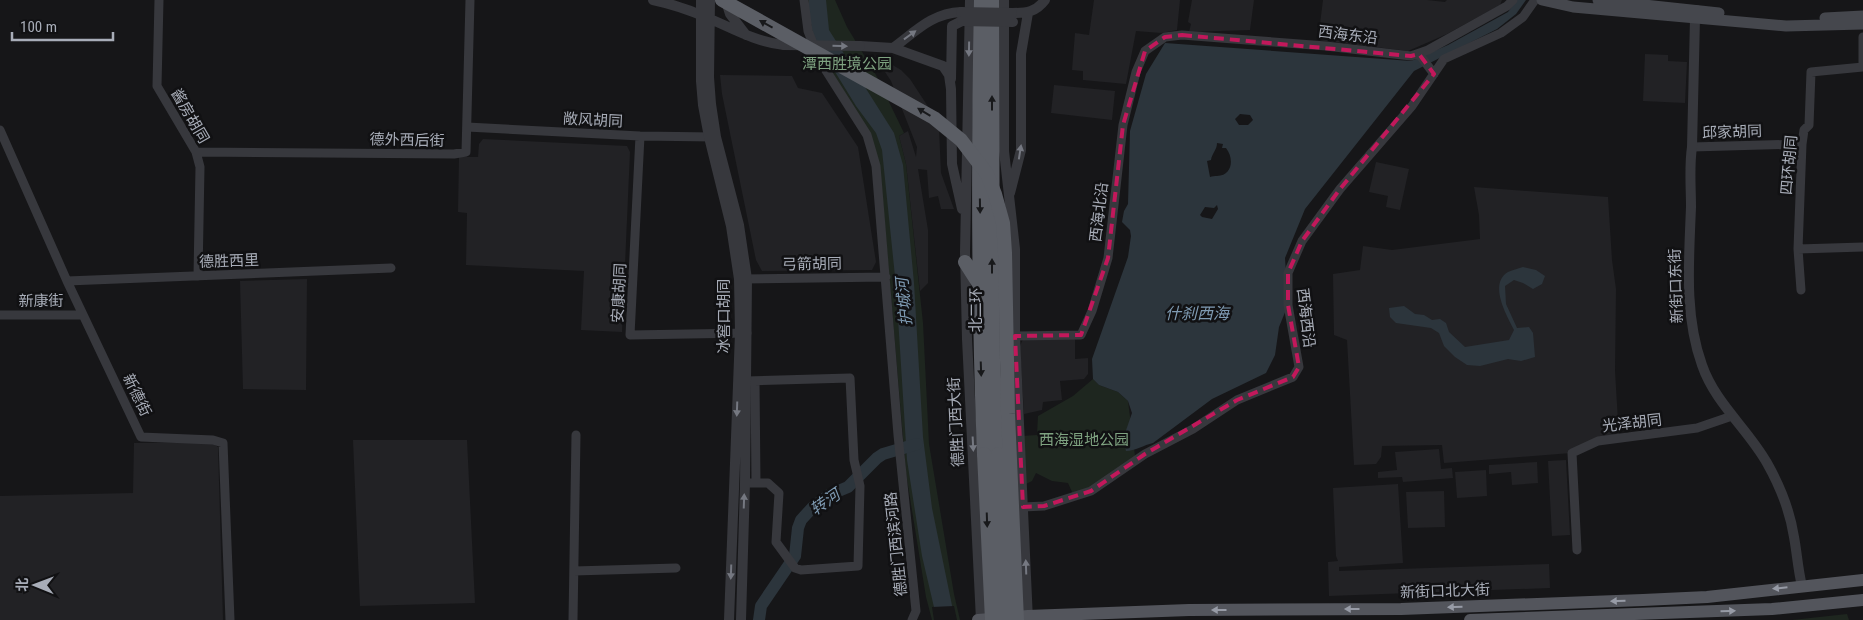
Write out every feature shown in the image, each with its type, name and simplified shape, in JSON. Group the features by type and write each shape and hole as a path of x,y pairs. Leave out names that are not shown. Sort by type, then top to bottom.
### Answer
{"highway":[{"path":"722,0 934,118 961,140 987,174 1003,223 1008,414 1024,619"},
{"name":"北二环","path":"981,0 978,144 980,286 991,454 1005,620"},
{"name":"北二环","path":"992,0 992,620"},
{"path":"965,262 980,286"},
{"path":"992,303 1002,278"}],"main road":[{"path":"1542,0 1573,7 1600,5"},
{"path":"1570,0 1600,5 1696,14 1785,20 1863,16 1863,23 1786,26 1696,14"},
{"name":"新街口北大街","path":"980,620 1267,609 1401,609 1707,597 1863,580"},
{"name":"新街口北大街","path":"1470,620 1772,609 1863,600"}],"street":[{"name":"酱房胡同","path":"159,0 157,86 196,152 200,167 198,276"},
{"name":"德外西后街","path":"196,152 460,154 466,152 470,0"},
{"path":"653,0 672,2 747,36 768,43 893,48 943,66 949,75 951,90"},
{"path":"701,0 705,16"},
{"path":"705,16 710,0"},
{"path":"726,0 730,14 747,36"},
{"name":"德胜门西滨河路","path":"804,0 808,32 820,61 870,139 876,166 898,435 916,611 912,620"},
{"path":"965,222 970,0"},
{"path":"1004,0 1004,151 1015,249 1015,336 1023,507 1024,619"},
{"path":"893,48 932,18 942,14 961,17 1013,18 1041,6 1045,0"},
{"name":"西海东沿","path":"1165,37 1182,35 1313,44 1411,56 1420,55 1507,6 1513,0"},
{"name":"西海西沿","path":"1023,507 1044,506 1092,491 1145,454 1193,429 1237,400 1293,377 1300,368 1288,305 1288,273 1302,241 1340,188 1412,106 1432,71 1444,59 1501,33 1523,17 1535,0"},
{"path":"1021,54 1028,13"},
{"name":"新街口东街","path":"1696,14 1690,163 1689,290 1692,330 1702,367 1719,398 1766,462 1784,498 1794,535 1802,586"},
{"name":"冰窖口胡同","path":"705,16 713,137 739,225 745,256 743,279 744,333 730,620"},
{"path":"961,17 952,26 952,164 965,222"},
{"path":"1008,200 1021,150 1020,27 1013,18"},
{"name":"西海北沿","path":"1015,336 1081,335 1092,311 1108,258 1123,125 1136,72 1145,51 1165,37"},
{"path":"1863,37 1863,67"},
{"path":"1420,55 1432,71"},
{"name":"四环胡同","path":"1801,290 1798,249 1802,144 1804,130 1809,125 1811,72 1863,67"},
{"name":"敞风胡同","path":"467,127 640,136 713,137"},
{"name":"新德街","path":"0,130 67,281 141,437 213,440 223,444 230,620"},
{"name":"安康胡同","path":"640,136 630,335 744,333"},
{"name":"邱家胡同","path":"1692,147 1802,144"},
{"name":"德胜门西大街","path":"965,222 965,262 980,620"},
{"path":"1013,230 1002,278 1003,417 1011,576 1024,619"},
{"path":"1798,249 1863,247"},
{"name":"德胜西里","path":"67,281 391,268"},
{"name":"弓箭胡同","path":"743,279 886,277"},
{"name":"新康街","path":"0,315 83,314"},
{"name":"冰窖口胡同","path":"741,620 750,483 751,381 744,333"},
{"path":"750,483 768,483 779,493 776,542 795,568 801,570 858,566 860,486 854,460 850,378 751,381"},
{"name":"光泽胡同","path":"1577,550 1572,453 1598,441 1697,428 1732,416"},
{"path":"573,620 576,435"},
{"path":"975,501 1007,500 1022,486"},
{"path":"574,571 676,568"}],"highlighted area":[{"path":"1182,35 1411,56 1419,54 1434,74 1340,189 1302,241 1288,273 1288,305 1299,367 1293,377 1237,400 1145,454 1091,491 1044,506 1023,507 1015,336 1081,335 1108,258 1123,125 1145,51 1165,37"}],"shaded area":[{"path":"1094,0 1180,0 1177,30 1161,33 1136,31 1126,84 1083,80 1083,71 1072,70 1075,33 1089,35"},
{"path":"1192,0 1254,0 1250,30 1189,32 1191,24 1188,22"},
{"path":"1323,0 1427,0 1445,2 1447,0 1502,0 1500,5 1447,34 1408,51 1318,40"},
{"path":"1645,54 1668,55 1668,61 1687,62 1685,103 1643,101"},
{"path":"869,59 886,61 901,70 910,79 927,105 939,129 941,173 954,209 941,209 938,196 929,198 927,170 918,169 928,230 928,283 920,291 906,164 899,136 908,131 916,157 917,147 891,81 885,72 874,70"},
{"path":"720,75 792,76 798,88 822,93 858,147 876,262 872,270 762,271 756,260 722,94"},
{"path":"1054,85 1115,91 1112,120 1051,113"},
{"path":"483,139 627,146 630,152 622,332 581,330 584,271 466,265 467,213 458,212 459,157 478,157 479,144"},
{"path":"1376,162 1409,169 1400,210 1386,207 1388,196 1369,192"},
{"path":"1474,187 1608,197 1616,289 1615,371 1619,438 1571,453 1444,463 1442,445 1382,446 1381,457 1376,464 1354,465 1347,340 1334,335 1333,274 1360,270 1363,246 1392,250 1480,239 1479,215"},
{"path":"307,279 306,390 243,389 240,281"},
{"path":"1023,339 1075,339 1075,359 1088,358 1088,374 1084,379 1060,381 1062,400 1043,402 1042,410 1024,414 1020,346"},
{"path":"353,440 467,440 475,603 360,606"},
{"path":"211,442 218,447 223,620 0,620 0,496 133,493 134,443"},
{"path":"1439,449 1441,469 1452,468 1453,478 1403,482 1402,477 1378,478 1378,472 1397,470 1395,452"},
{"path":"1566,460 1570,535 1552,536 1548,461"},
{"path":"1537,462 1538,483 1512,485 1511,472 1489,474 1489,465"},
{"path":"1486,470 1487,496 1457,498 1455,472"},
{"path":"1398,484 1403,563 1339,567 1339,571 1549,564 1550,588 1329,596 1328,562 1338,561 1336,556 1333,488"},
{"path":"1444,491 1445,527 1408,528 1406,492"}],"green space":[{"name":"潭西胜境公园","path":"806,0 835,0 847,27 876,75 904,133 899,136 906,164 923,323 929,444 960,620 932,620 926,597 906,473 880,168 830,71"},
{"name":"西海湿地公园","path":"1093,379 1099,385 1118,392 1128,401 1135,456 1089,489 1073,494 1068,483 1052,481 1036,473 1032,481 1026,484 1022,436 1037,435 1038,416 1073,396"},
{"path":"1847,614 1849,620 1792,620"}],"water":[{"name":"潭西胜境公园","path":"809,0 826,0 829,30 894,133 903,165 914,283 923,437 932,508 955,620 937,620 922,556 907,460 896,286 882,150 876,133 856,106 813,36"},
{"name":"什刹西海","path":"1517,0 1526,0 1516,14 1497,29 1414,71 1305,209 1285,258 1288,305 1279,327 1275,355 1266,373 1212,399 1153,443 1126,451 1123,439 1132,413 1128,401 1118,392 1099,385 1093,379 1092,359 1128,257 1130,230 1122,222 1124,211 1128,204 1130,131 1146,74 1165,43 1411,61 1448,45 1508,12","holes":["1240,114 1250,115 1253,120 1248,125 1239,125 1235,119","1217,143 1223,144 1222,148 1226,148 1229,152 1231,161 1226,173 1210,177 1207,161 1211,160","1217,205 1218,209 1212,219 1200,215 1205,207 1214,208"]},
{"path":"1523,267 1536,270 1545,276 1542,284 1533,289 1514,280 1505,286 1506,304 1517,328 1529,327 1533,333 1535,357 1521,361 1508,359 1480,366 1467,365 1444,346 1439,333 1431,328 1396,323 1390,317 1389,308 1404,306 1415,314 1424,315 1432,320 1440,319 1446,323 1449,332 1465,347 1509,340 1514,330 1501,300 1500,284 1502,277 1508,272"}],"pier":[{"path":"954,606 957,620 934,620 932,607"}],"waterway":[{"name":"转河","path":"759,620 761,606 795,556 798,528 801,520 812,508 829,495 848,487 883,454 917,444"}],"water label":[{"name":"护城河","path":"904,302"}]}
